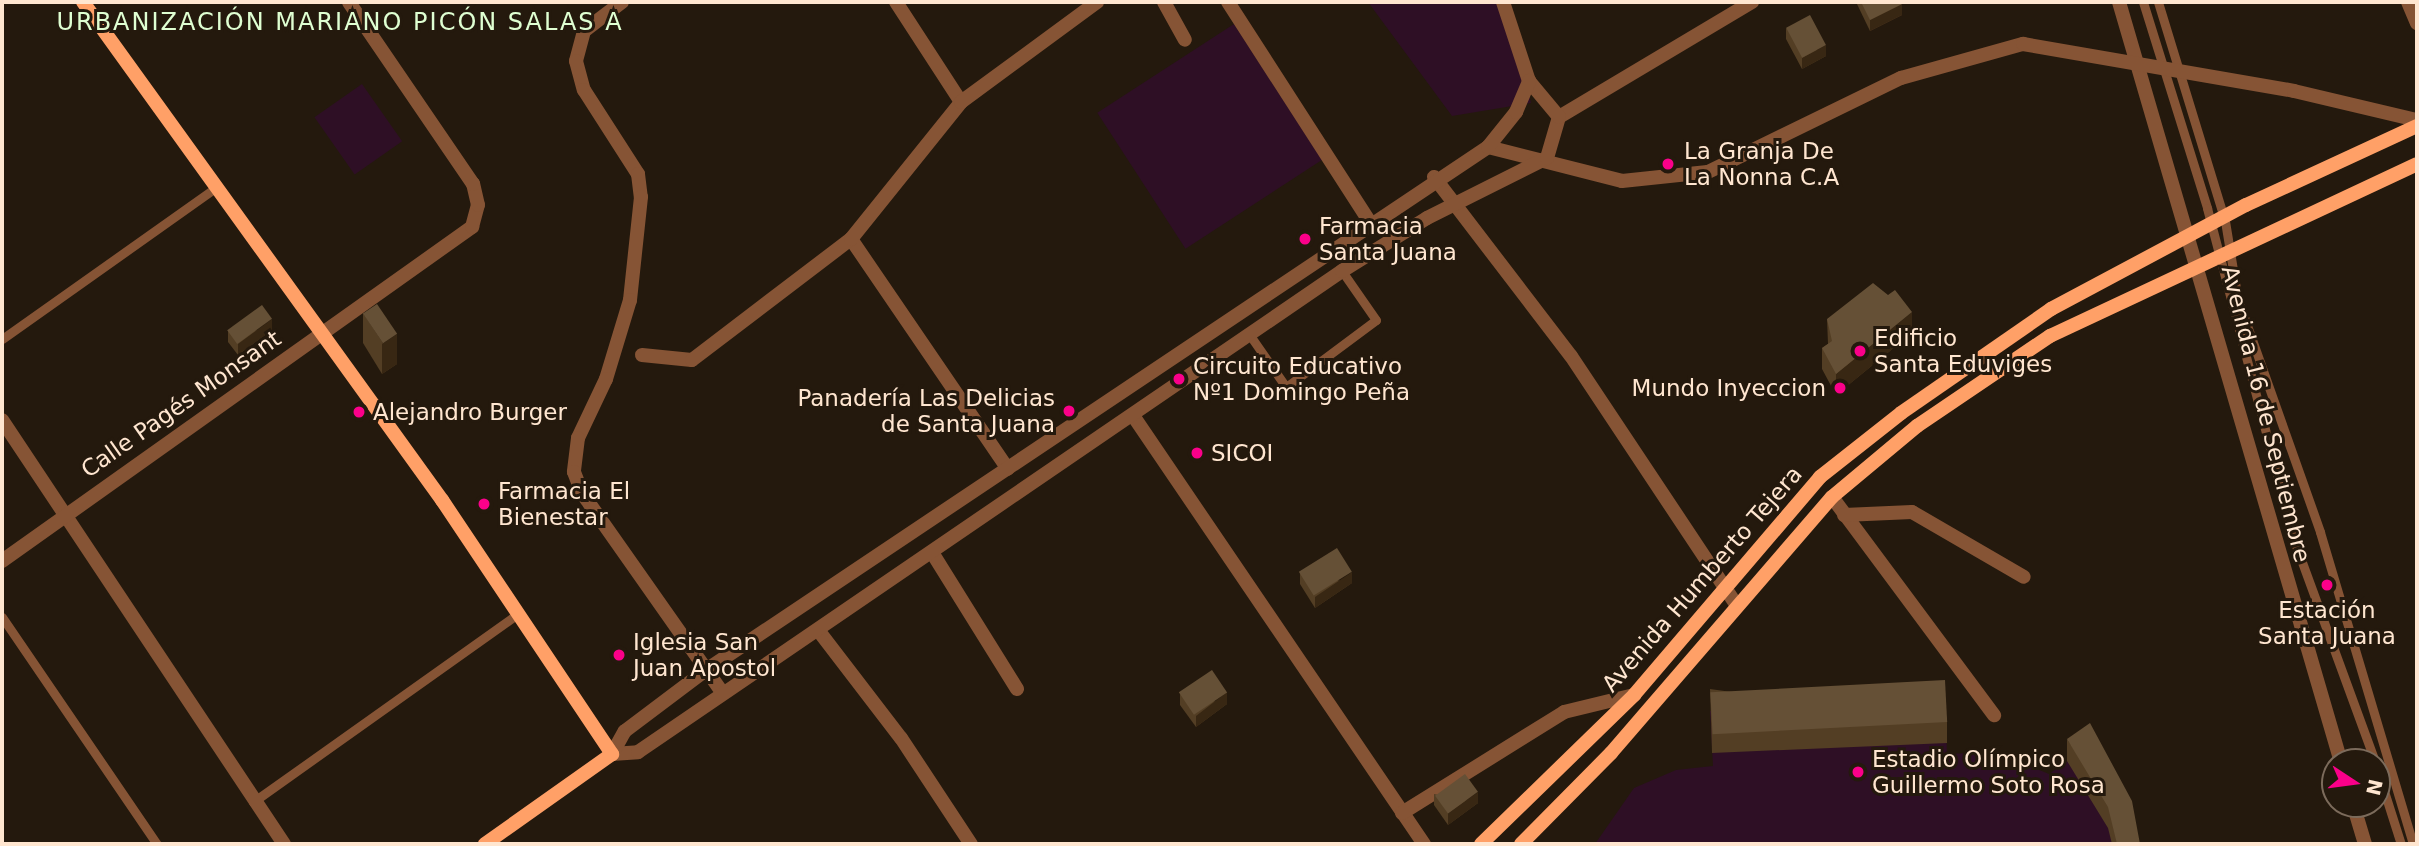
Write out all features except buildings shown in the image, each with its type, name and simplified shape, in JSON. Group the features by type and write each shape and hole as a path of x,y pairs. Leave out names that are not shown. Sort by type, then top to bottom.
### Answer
{"street":[{"path":"83,2 519,613 612,754"},
{"name":"Calle Pagés Monsant","path":"2,561 62,514 158,454 320,334 472,227 478,205 473,184 349,2"},
{"path":"622,2 584,31 576,61 584,90 638,174 640,197 630,300 606,379 578,438 574,472 582,493 722,692"},
{"path":"896,2 961,103"},
{"path":"642,355 691,360 851,240 961,103 1097,2"},
{"path":"1164,2 1185,40"},
{"path":"1228,2 1370,222"},
{"path":"1503,2 1529,81 1559,117"},
{"path":"612,754 638,752 722,692 933,554 1134,417 1342,271 1455,203 1547,158 1559,117 1752,2"},
{"path":"2119,2 2136,65 2200,266"},
{"path":"2408,2 2417,23"},
{"path":"1488,147 1547,158 1622,181 1708,172 1901,78 2023,44 2172,70 2417,120"},
{"path":"485,844 612,754 625,731 706,670 1008,469 1434,177 1488,147 1516,112 1529,81"},
{"path":"2192,238 2417,127"},
{"name":"Avenida 16 de Septiembre","path":"2337,748 2200,266 2221,253 2417,164"},
{"path":"1434,177 1571,356 1671,514 1737,606"},
{"name":"Avenida Humberto Tejera","path":"1481,844 1634,695 1721,587 1820,477 1901,413 2051,309 2192,238"},
{"path":"851,240 1008,469"},
{"name":"Avenida Humberto Tejera","path":"1521,844 1611,753 1832,497 1917,426 2050,336 2200,266"},
{"path":"1134,417 1424,844"},
{"path":"2,420 253,802 284,844"},
{"path":"1832,497 1994,715"},
{"path":"1844,515 1912,513 2024,577"},
{"path":"933,554 1017,689"},
{"path":"818,630 901,738 971,844"},
{"path":"1402,813 1564,712 1634,695"},
{"path":"2357,818 2365,844"}],"lane":[{"path":"2143,2 2172,70 2225,221 2221,253 2295,542 2370,748"},
{"path":"2158,2 2211,228 2413,844"},
{"path":"2,339 215,188"},
{"path":"1250,334 1286,387 1376,320 1342,271"},
{"path":"253,802 519,613"},
{"path":"2,617 157,844"},
{"path":"2391,813 2401,844"}],"shaded area":[{"path":"1368,2 1505,2 1531,103 1452,116"},
{"path":"1234,24 1322,160 1186,249 1097,113"},
{"path":"362,84 402,141 355,175 314,117"},
{"name":"Estadio Olímpico Guillermo Soto Rosa","path":"1945,701 1947,754 1995,752 2049,774 2090,745 2136,844 1595,844 1634,788 1676,770 1713,766 1710,711"}],"place":[{"name":"La Granja De La Nonna C.A","path":"1668,164"},
{"name":"Farmacia Santa Juana","path":"1305,239"},
{"name":"Edificio Santa Eduviges","path":"1860,351"},
{"name":"Circuito Educativo Nº1 Domingo Peña","path":"1179,379"},
{"name":"Mundo Inyeccion","path":"1840,388"},
{"name":"Panadería Las Delicias de Santa Juana","path":"1069,411"},
{"name":"Alejandro Burger","path":"359,412"},
{"name":"SICOI","path":"1197,453"},
{"name":"Farmacia El Bienestar","path":"484,504"},
{"name":"Estación Santa Juana","path":"2327,585"},
{"name":"Iglesia San Juan Apostol","path":"619,655"},
{"name":"Estadio Olímpico Guillermo Soto Rosa","path":"1858,772"}],"district":[{"name":"URBANIZACIÓN MARIANO PICÓN SALAS A","path":"340,23"}]}
